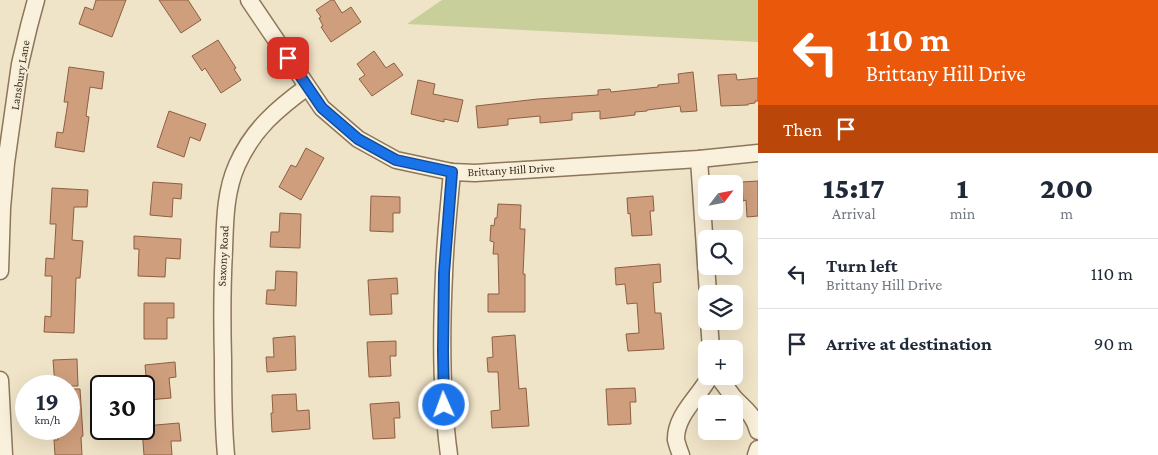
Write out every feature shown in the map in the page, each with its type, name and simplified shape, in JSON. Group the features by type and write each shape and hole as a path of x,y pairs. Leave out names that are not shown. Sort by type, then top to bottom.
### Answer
{"street":[{"name":"Lansbury Lane","path":"0,271 6,163 20,64 36,0"},
{"name":"Brittany Hill Drive","path":"249,0 322,108 358,139 396,160 452,172 475,173 699,159 758,153"},
{"name":"Saxony Road","path":"226,455 223,400 222,290 226,200 236,166 259,129 270,116 307,87"},
{"path":"699,159 707,285"},
{"path":"449,455 445,418 443,306 452,172"},
{"path":"0,380 4,455"},
{"path":"681,455 676,440 681,420 705,385"},
{"path":"725,385 734,398 750,413 755,420 758,431"},
{"path":"756,455 758,449"}],"green space":[{"path":"442,0 758,0 758,42 407,24"}],"building":[{"path":"96,0 126,0 112,37 79,24 85,7 93,10"},
{"path":"159,0 188,0 201,20 181,33"},
{"path":"334,0 342,13 351,7 361,22 331,42 321,27 323,26 319,18 321,17 316,10"},
{"path":"218,40 236,68 234,69 241,80 221,93 205,68 202,71 192,56"},
{"path":"374,51 386,68 394,63 403,75 372,96 359,79 365,75 357,64"},
{"path":"69,67 104,72 102,89 90,87 86,116 89,117 84,152 55,147 57,132 63,133 68,102 64,102"},
{"path":"693,72 697,111 681,112 680,106 635,112 635,115 600,119 600,111 572,113 572,120 540,123 540,116 508,119 508,125 478,128 476,106 598,95 598,90 610,89 611,92 658,87 658,85 679,83 678,74"},
{"path":"736,74 737,80 758,78 758,101 748,105 721,106 718,75"},
{"path":"418,80 435,84 433,94 463,100 458,122 444,119 444,122 411,114"},
{"path":"169,111 206,124 200,141 190,137 184,157 157,147"},
{"path":"306,148 324,158 301,200 279,187 291,165 296,167"},
{"path":"758,181 758,216 747,217 746,200 743,201 743,182"},
{"path":"153,182 182,184 181,199 173,198 172,217 150,215"},
{"path":"52,188 88,190 87,207 74,207 72,240 83,241 80,278 76,278 74,333 44,332 45,316 51,317 52,276 45,276 46,258 54,259 56,224 50,224"},
{"path":"371,196 400,197 400,213 393,213 393,232 370,231"},
{"path":"653,196 654,211 650,211 652,235 632,236 627,198"},
{"path":"498,204 521,205 520,229 525,229 523,274 525,274 525,312 488,312 488,294 499,294 498,254 493,254 494,242 490,241 491,225 494,226 495,218 497,218"},
{"path":"280,213 301,214 300,248 270,247 271,232 279,232"},
{"path":"134,236 181,239 180,259 166,258 165,277 138,276 139,249 134,249"},
{"path":"660,264 661,282 653,283 655,313 661,313 664,349 628,351 626,334 639,333 637,303 627,304 625,284 616,285 615,268"},
{"path":"276,271 297,272 296,306 266,304 267,290 275,290"},
{"path":"397,278 398,294 391,294 392,314 370,315 368,280"},
{"path":"144,303 174,303 174,318 167,318 167,339 144,339"},
{"path":"515,335 519,389 526,388 529,426 492,428 491,411 500,410 498,372 488,372 487,358 493,357 492,337"},
{"path":"295,336 296,370 267,372 266,357 274,357 273,338"},
{"path":"396,341 396,356 390,356 391,376 369,377 367,342"},
{"path":"77,359 78,375 54,375 53,360"},
{"path":"175,362 176,377 169,378 171,398 155,399 155,375 146,375 145,365"},
{"path":"635,388 636,402 630,402 631,424 608,425 606,389"},
{"path":"80,389 83,436 81,437 82,455 55,455 54,440 80,440"},
{"path":"296,394 297,411 309,410 310,429 272,432 272,395"},
{"path":"399,402 400,418 394,418 395,438 373,439 370,404"},
{"path":"179,423 181,441 171,441 172,455 144,455 143,440 155,440 155,425"}],"route":[{"path":"288,58 322,108 358,139 396,160 452,172 444,273 444,405"}]}
